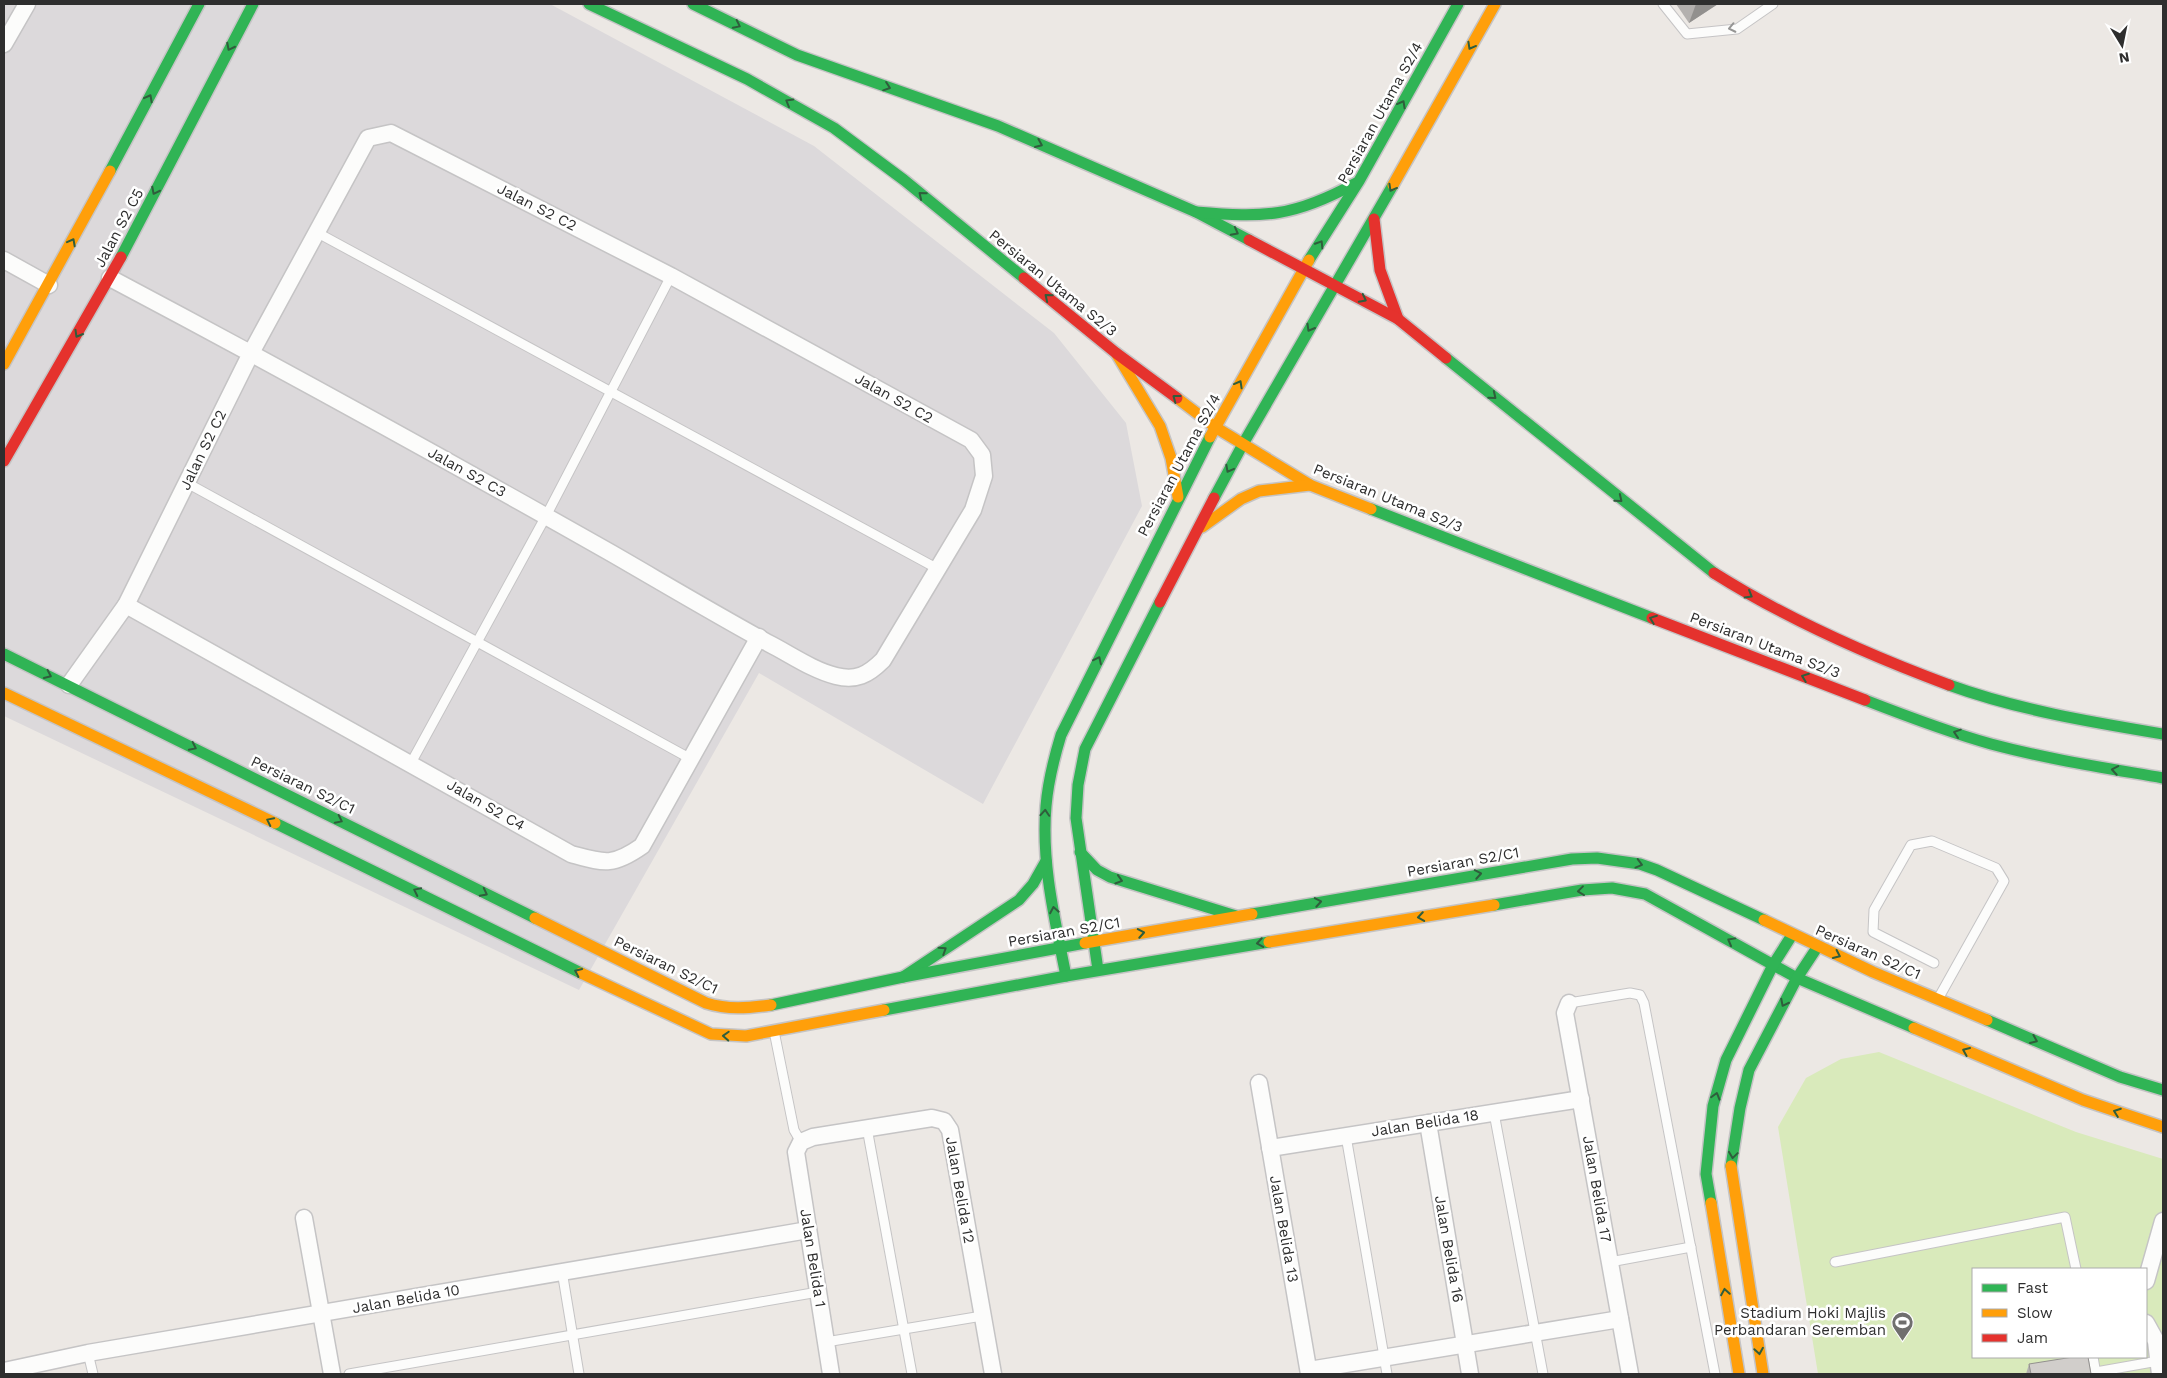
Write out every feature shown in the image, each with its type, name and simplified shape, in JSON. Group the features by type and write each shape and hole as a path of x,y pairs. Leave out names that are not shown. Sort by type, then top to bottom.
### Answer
{"main road":[{"path":"4,364 50,285 199,4"},
{"name":"Jalan S2 C5","path":"4,461 110,278 253,4"},
{"name":"Persiaran Utama S2/3","path":"589,4 748,79 834,128 904,180 1116,353 1215,427 1310,485 1921,722 1991,744 2068,761 2163,778"},
{"name":"Persiaran Utama S2/3","path":"693,4 796,55 998,126 1196,212 1398,319 1706,568 1749,596 1805,625 1915,672 2001,702 2076,719 2163,734"},
{"name":"Persiaran Utama S2/4","path":"1066,976 1046,861 1045,814 1051,765 1061,736 1178,497 1215,427 1304,269 1359,181 1458,4"},
{"path":"1098,970 1076,818 1078,785 1085,749 1195,532 1243,444 1374,219 1495,4"},
{"path":"1196,212 1243,217 1286,213 1324,202 1359,181"},
{"path":"1374,219 1374,244 1379,272 1398,319"},
{"path":"1116,353 1160,426 1171,458 1178,497"},
{"path":"1195,532 1241,499 1259,491 1310,485"},
{"name":"Persiaran S2/C1","path":"4,654 706,1003 722,1008 738,1009 772,1018 1066,976 1582,890 1612,888 1628,890 1656,899 1797,978 2083,1100 2163,1127"},
{"name":"Persiaran S2/C1","path":"4,693 431,898 515,942 711,1034 730,1036 772,1018 903,977 1524,866 1597,858 1640,864 1657,870 1792,935 1938,999 2120,1077 2163,1090"},
{"path":"1080,852 1097,870 1110,877 1236,916"},
{"path":"903,977 1019,900 1033,884 1046,861"},
{"path":"1739,1374 1706,1174 1713,1106 1726,1060 1738,1033 1773,965 1792,935"},
{"path":"1763,1374 1731,1167 1740,1108 1749,1070 1797,978 1818,946"}],"street":[{"path":"4,44 27,4"},
{"name":"Jalan S2 C2","path":"69,686 126,604 251,352 368,138 391,133 671,276 971,440 982,456 984,476 973,510 883,660 870,672 853,678 821,672"},
{"path":"4,260 50,285"},
{"name":"Jalan S2 C3","path":"110,278 251,352 821,672"},
{"name":"Jalan S2 C4","path":"126,604 571,854 603,862 625,858 642,846 759,638"},
{"name":"Jalan Belida 17","path":"1569,1003 1565,1013 1630,1374"},
{"name":"Jalan Belida 13","path":"1259,1084 1309,1372"},
{"name":"Jalan Belida 18","path":"1270,1148 1581,1099"},
{"name":"Jalan Belida 12","path":"801,1142 813,1137 932,1118 944,1121 950,1130 992,1374"},
{"name":"Jalan Belida 16","path":"1428,1123 1470,1374"},
{"name":"Jalan Belida 1","path":"801,1142 796,1152 831,1374"},
{"path":"304,1218 332,1374"},
{"path":"2147,1279 2158,1257 2163,1221"},
{"name":"Jalan Belida 10","path":"4,1371 88,1353 808,1230"},
{"path":"1309,1372 1384,1357 1620,1319"},
{"path":"2147,1324 2160,1334 2159,1368"}],"lane":[{"path":"1663,4 1686,34 1737,29 1773,4"},
{"path":"316,232 938,569"},
{"path":"411,763 546,516 671,276"},
{"path":"186,483 691,759"},
{"path":"1934,963 1873,932 1874,910 1911,845 1932,841 1996,868 2004,881 1938,999"},
{"path":"1569,1003 1630,992 1640,995 1644,1003 1715,1374"},
{"path":"772,1018 794,1130 801,1142"},
{"path":"1494,1113 1542,1374"},
{"path":"867,1128 912,1374"},
{"path":"1346,1136 1387,1374"},
{"path":"1834,1262 2065,1217 2076,1268"},
{"path":"1610,1262 1691,1247"},
{"path":"562,1271 579,1374"},
{"path":"349,1374 818,1292"},
{"path":"826,1342 982,1316"},
{"path":"88,1353 93,1374"},
{"path":"2093,1358 2096,1373 2159,1368"}],"shaded area":[{"path":"4,4 550,4 814,146 1054,333 1126,423 1142,506 983,804 759,673 579,990 4,716"}],"green space":[{"path":"1879,1052 2076,1132 2163,1159 2163,1374 1818,1374 1778,1127 1806,1078 1841,1059"}],"building":[{"path":"2067,1358 2088,1358 2091,1374 2031,1374 2029,1364"}],"traffic: fast":[{"path":"110,171 199,4"},
{"path":"121,257 253,4"},
{"path":"589,4 747,79 834,128 904,180 1024,278"},
{"path":"693,4 797,55 998,126 1196,212 1249,240"},
{"path":"1309,260 1359,181 1458,4"},
{"path":"1196,212 1241,215 1296,209 1315,203 1356,183"},
{"path":"1214,498 1243,444 1393,185"},
{"path":"1446,358 1714,573"},
{"path":"1066,976 1050,891 1045,849 1047,797 1056,752 1061,735 1210,437"},
{"path":"1371,509 1652,618"},
{"path":"1098,970 1076,818 1078,785 1085,749 1160,602"},
{"path":"4,654 535,918"},
{"path":"1949,685 2001,702 2082,720 2163,734"},
{"path":"1865,700 1943,729 1991,744 2055,759 2163,778"},
{"path":"275,823 581,973"},
{"path":"1080,852 1097,870 1110,877 1236,916"},
{"path":"1252,914 1572,859 1597,858 1640,864 1657,870 1764,920"},
{"path":"903,977 1019,900 1033,884 1046,861"},
{"path":"1494,905 1582,890 1612,888 1645,894 1797,978 1914,1028"},
{"path":"1711,1203 1706,1174 1713,1106 1726,1060 1773,965 1792,935"},
{"path":"884,1010 1066,976 1269,942"},
{"path":"771,1005 903,977 1085,943"},
{"path":"1731,1166 1740,1108 1749,1070 1797,978 1818,946"},
{"path":"1987,1020 2120,1077 2163,1090"}],"traffic: slow":[{"path":"1393,185 1495,4"},
{"path":"4,364 110,171"},
{"path":"1210,437 1309,260"},
{"path":"1116,353 1160,426 1171,458 1178,497"},
{"path":"1177,398 1215,427 1310,485 1371,509"},
{"path":"1202,527 1241,499 1259,491 1310,485"},
{"path":"4,693 275,823"},
{"path":"1269,942 1494,905"},
{"path":"1085,943 1252,914"},
{"path":"535,918 706,1003 738,1008 771,1005"},
{"path":"1764,920 1873,972 1987,1020"},
{"path":"581,973 711,1034 746,1036 884,1010"},
{"path":"1914,1028 2083,1100 2163,1127"},
{"path":"1731,1166 1763,1374"},
{"path":"1711,1203 1739,1374"}],"traffic: jam":[{"path":"1374,219 1380,270 1398,319"},
{"path":"1249,240 1398,319 1446,358"},
{"path":"4,461 121,257"},
{"path":"1024,278 1116,353 1177,398"},
{"path":"1160,602 1214,498"},
{"path":"1714,573 1799,621 1858,649 1949,685"},
{"path":"1652,618 1865,700"}],"place":[{"name":"Stadium Hoki Majlis Perbandaran Seremban","path":"1902,1341"}]}
